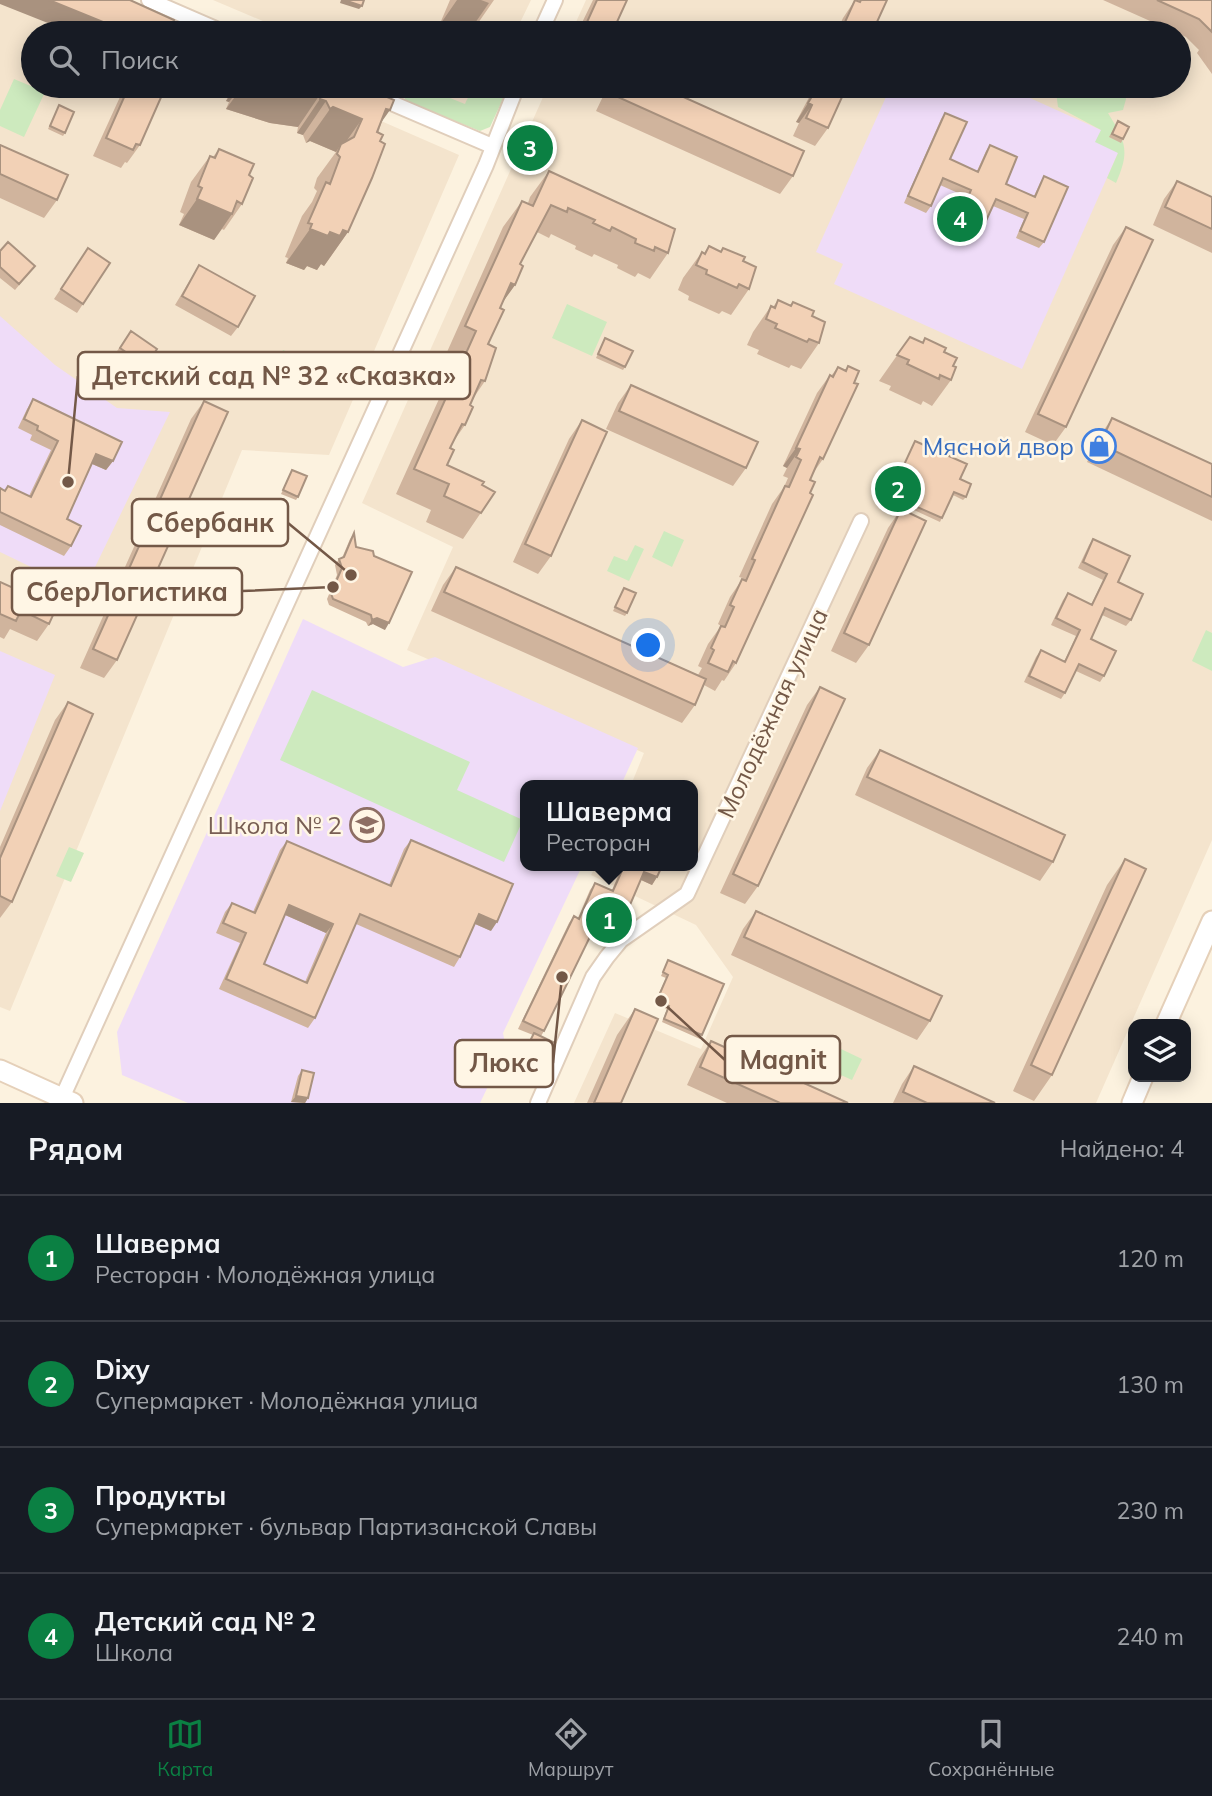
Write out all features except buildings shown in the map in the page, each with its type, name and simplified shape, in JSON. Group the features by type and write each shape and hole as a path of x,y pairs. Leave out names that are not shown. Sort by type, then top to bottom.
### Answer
{"street":[{"path":"149,0 197,21"},
{"path":"545,21 555,0"},
{"path":"380,98 492,146"},
{"path":"0,1070 68,1100 512,98"},
{"name":"Молодёжная улица","path":"698,870 861,521"},
{"name":"Молодёжная улица","path":"538,1103 593,977 621,940 687,894 698,871"},
{"path":"1168,1019 1212,921"},
{"path":"1132,1103 1141,1082"}],"shaded area":[{"path":"0,0 106,0 154,21 21,21 21,98 328,98 459,155 329,455 242,450 10,1011 0,1007"},
{"path":"213,0 531,0 521,21 263,21"},
{"path":"586,0 1212,0 1212,840 1133,1019 1128,1019 1128,1030 1096,1103 574,1103 615,1013 701,1049 733,977 696,925 591,875 593,871 698,871 698,780 633,780 644,753 407,650 453,547 362,503 543,98 1191,98 1191,21 576,21"},
{"path":"443,98 486,98 479,113"},
{"path":"886,98 1030,98 1101,130 1118,153 1022,369 834,284 843,264 816,252"},
{"path":"0,316 55,365 117,408 170,412 83,592 0,552"},
{"name":"Школа № 2","path":"303,619 403,667 435,657 638,748 623,780 520,780 520,871 580,871 503,1033 506,1049 480,1103 188,1103 122,1075 117,1032"},
{"path":"0,651 55,675 0,811"}],"green space":[{"path":"14,79 21,82 21,98 42,98 24,137 0,126 0,110"},
{"path":"404,98 450,98 465,104 468,98 503,98 490,127 480,131 407,102"},
{"path":"1057,98 1126,98 1123,110 1108,113 1124,147 1123,163 1116,183 1107,178 1118,153 1095,142 1101,130 1058,107"},
{"path":"567,304 607,322 592,356 552,338"},
{"path":"283,350 298,356 279,398 264,392"},
{"path":"664,531 684,540 672,567 652,557"},
{"path":"635,545 644,549 629,581 607,571 614,556 627,561"},
{"path":"1206,630 1212,633 1212,671 1192,661"},
{"path":"312,690 470,762 457,790 520,819 520,827 504,862 280,760"},
{"path":"69,847 84,853 71,882 56,876"},
{"path":"822,1040 862,1059 852,1080 812,1062"}],"place":[{"name":"Продукты","path":"530,148"},
{"name":"Детский сад № 2","path":"960,219"},
{"name":"Мясной двор","path":"1099,446"},
{"name":"Детский сад № 32 «Сказка»","path":"68,482"},
{"name":"Dixy","path":"898,489"},
{"name":"Сбербанк","path":"351,575"},
{"name":"СберЛогистика","path":"333,587"},
{"name":"Школа № 2","path":"367,825"},
{"name":"Шаверма","path":"609,920"},
{"name":"Люкс","path":"562,977"},
{"name":"Magnit","path":"661,1001"}]}
